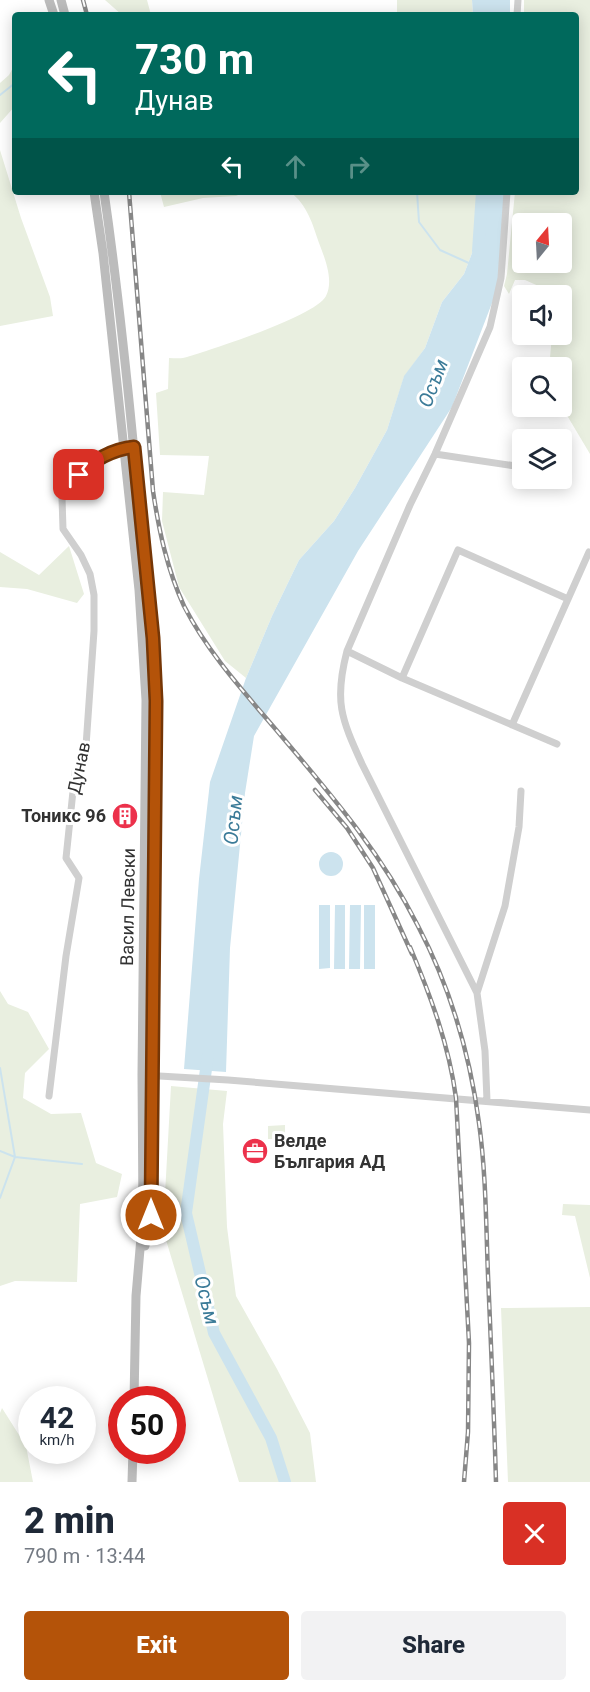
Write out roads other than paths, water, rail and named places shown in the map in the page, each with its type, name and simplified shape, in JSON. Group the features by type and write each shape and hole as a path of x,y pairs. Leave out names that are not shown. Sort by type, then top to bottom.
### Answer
{"main road":[{"path":"94,195 129,447"},
{"path":"104,195 113,252 129,447"},
{"name":"Васил Левски","path":"129,447 146,700 147,1075 151,1215 136,1296 134,1386"},
{"path":"132,1482 133,1464"}],"street":[{"path":"487,1101 485,1051 477,993 346,729 339,703 340,675 347,651 490,327 501,278 507,195"},
{"name":"Дунав","path":"49,1096 66,956 79,878 66,858 75,772 86,746 94,631 94,595 90,574 81,555 63,529 62,498 69,485 88,465 129,447"},
{"path":"435,454 512,466"},
{"path":"402,678 458,550 568,599"},
{"path":"512,725 589,552"},
{"path":"347,651 402,678 557,744"},
{"path":"477,993 505,906 519,826 521,791"},
{"path":"147,1075 590,1110"}],"water":[{"path":"472,0 510,0 510,12 473,12"},
{"path":"482,195 505,195 497,290 452,407 358,551 254,736 245,793 230,948 226,1072 184,1069 199,879 210,782 246,678 299,560 334,521 387,430 404,376 425,348 442,302 464,274 482,227"},
{"path":"331,852 339,856 343,864 339,872 331,876 323,872 319,864 323,856"},
{"path":"319,905 330,905 330,968 319,969"},
{"path":"335,905 345,905 345,969 334,969"},
{"path":"350,905 361,905 360,969 349,969"},
{"path":"364,905 375,905 375,969 364,969"}],"waterway":[{"path":"0,95 12,85"},
{"path":"417,195 419,222 440,250 471,264"},
{"name":"Осъм","path":"478,251 482,195"},
{"name":"Осъм","path":"208,1055 186,1213 214,1333 271,1438 285,1482"},
{"path":"0,1068 15,1157 0,1151"},
{"path":"0,1198 15,1157 82,1164"}],"railway":[{"path":"83,0 86,12"},
{"path":"129,195 153,491 164,550 178,592 184,606 215,656 336,802 388,873 429,949 457,1022 475,1098 483,1161 496,1482"},
{"path":"315,790 347,828 373,868 412,954"},
{"path":"410,947 438,1021 449,1059 456,1098 469,1343 468,1432 464,1482"}],"place":[{"name":"Тоникс 96","path":"125,816"},
{"name":"Велде България АД","path":"255,1151"}]}
